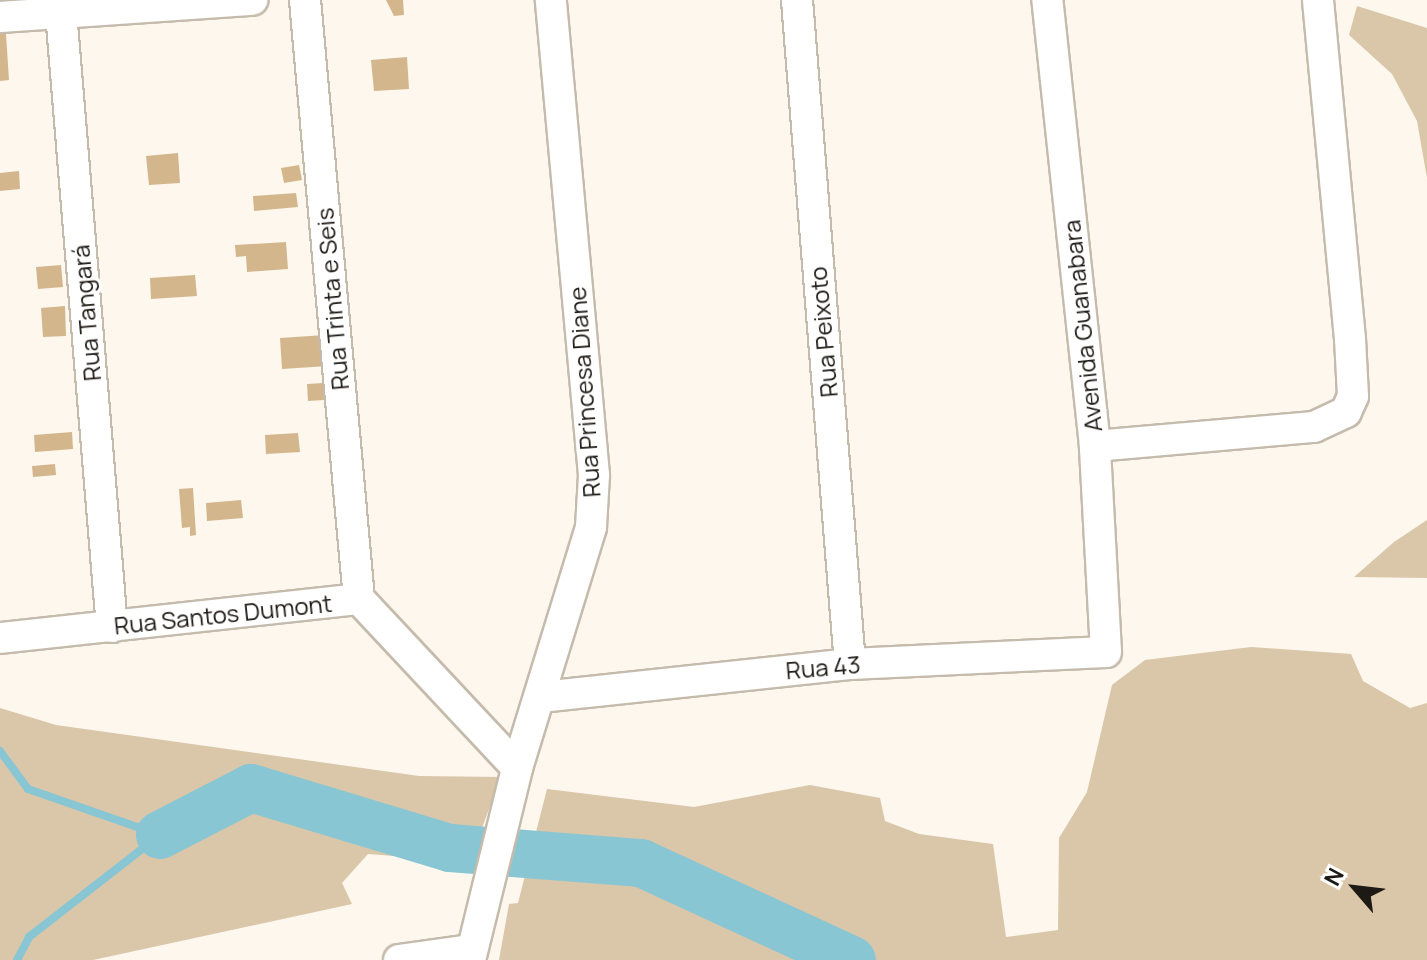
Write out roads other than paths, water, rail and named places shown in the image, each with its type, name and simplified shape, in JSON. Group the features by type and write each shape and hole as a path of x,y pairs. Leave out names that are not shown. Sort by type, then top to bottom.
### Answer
{"street":[{"path":"0,17 60,7 252,0"},
{"name":"Rua Trinta e Seis","path":"305,0 359,599"},
{"name":"Rua Princesa Diane","path":"470,955 517,768 580,575 594,475 551,0"},
{"name":"Rua Peixoto","path":"797,0 850,664"},
{"name":"Avenida Guanabara","path":"1047,0 1095,446 1106,652"},
{"path":"1095,446 1314,427 1346,412 1353,396 1350,339 1318,0"},
{"name":"Rua Tangará","path":"60,7 112,627"},
{"name":"Rua Santos Dumont","path":"0,638 359,599 517,768"},
{"name":"Rua 43","path":"541,697 850,664 1106,652"},
{"path":"399,960 470,955"}],"waterway":[{"path":"0,751 28,789 160,835"},
{"path":"160,835 251,788 450,848 641,863 852,960"},
{"path":"17,960 29,937 160,835"}]}
